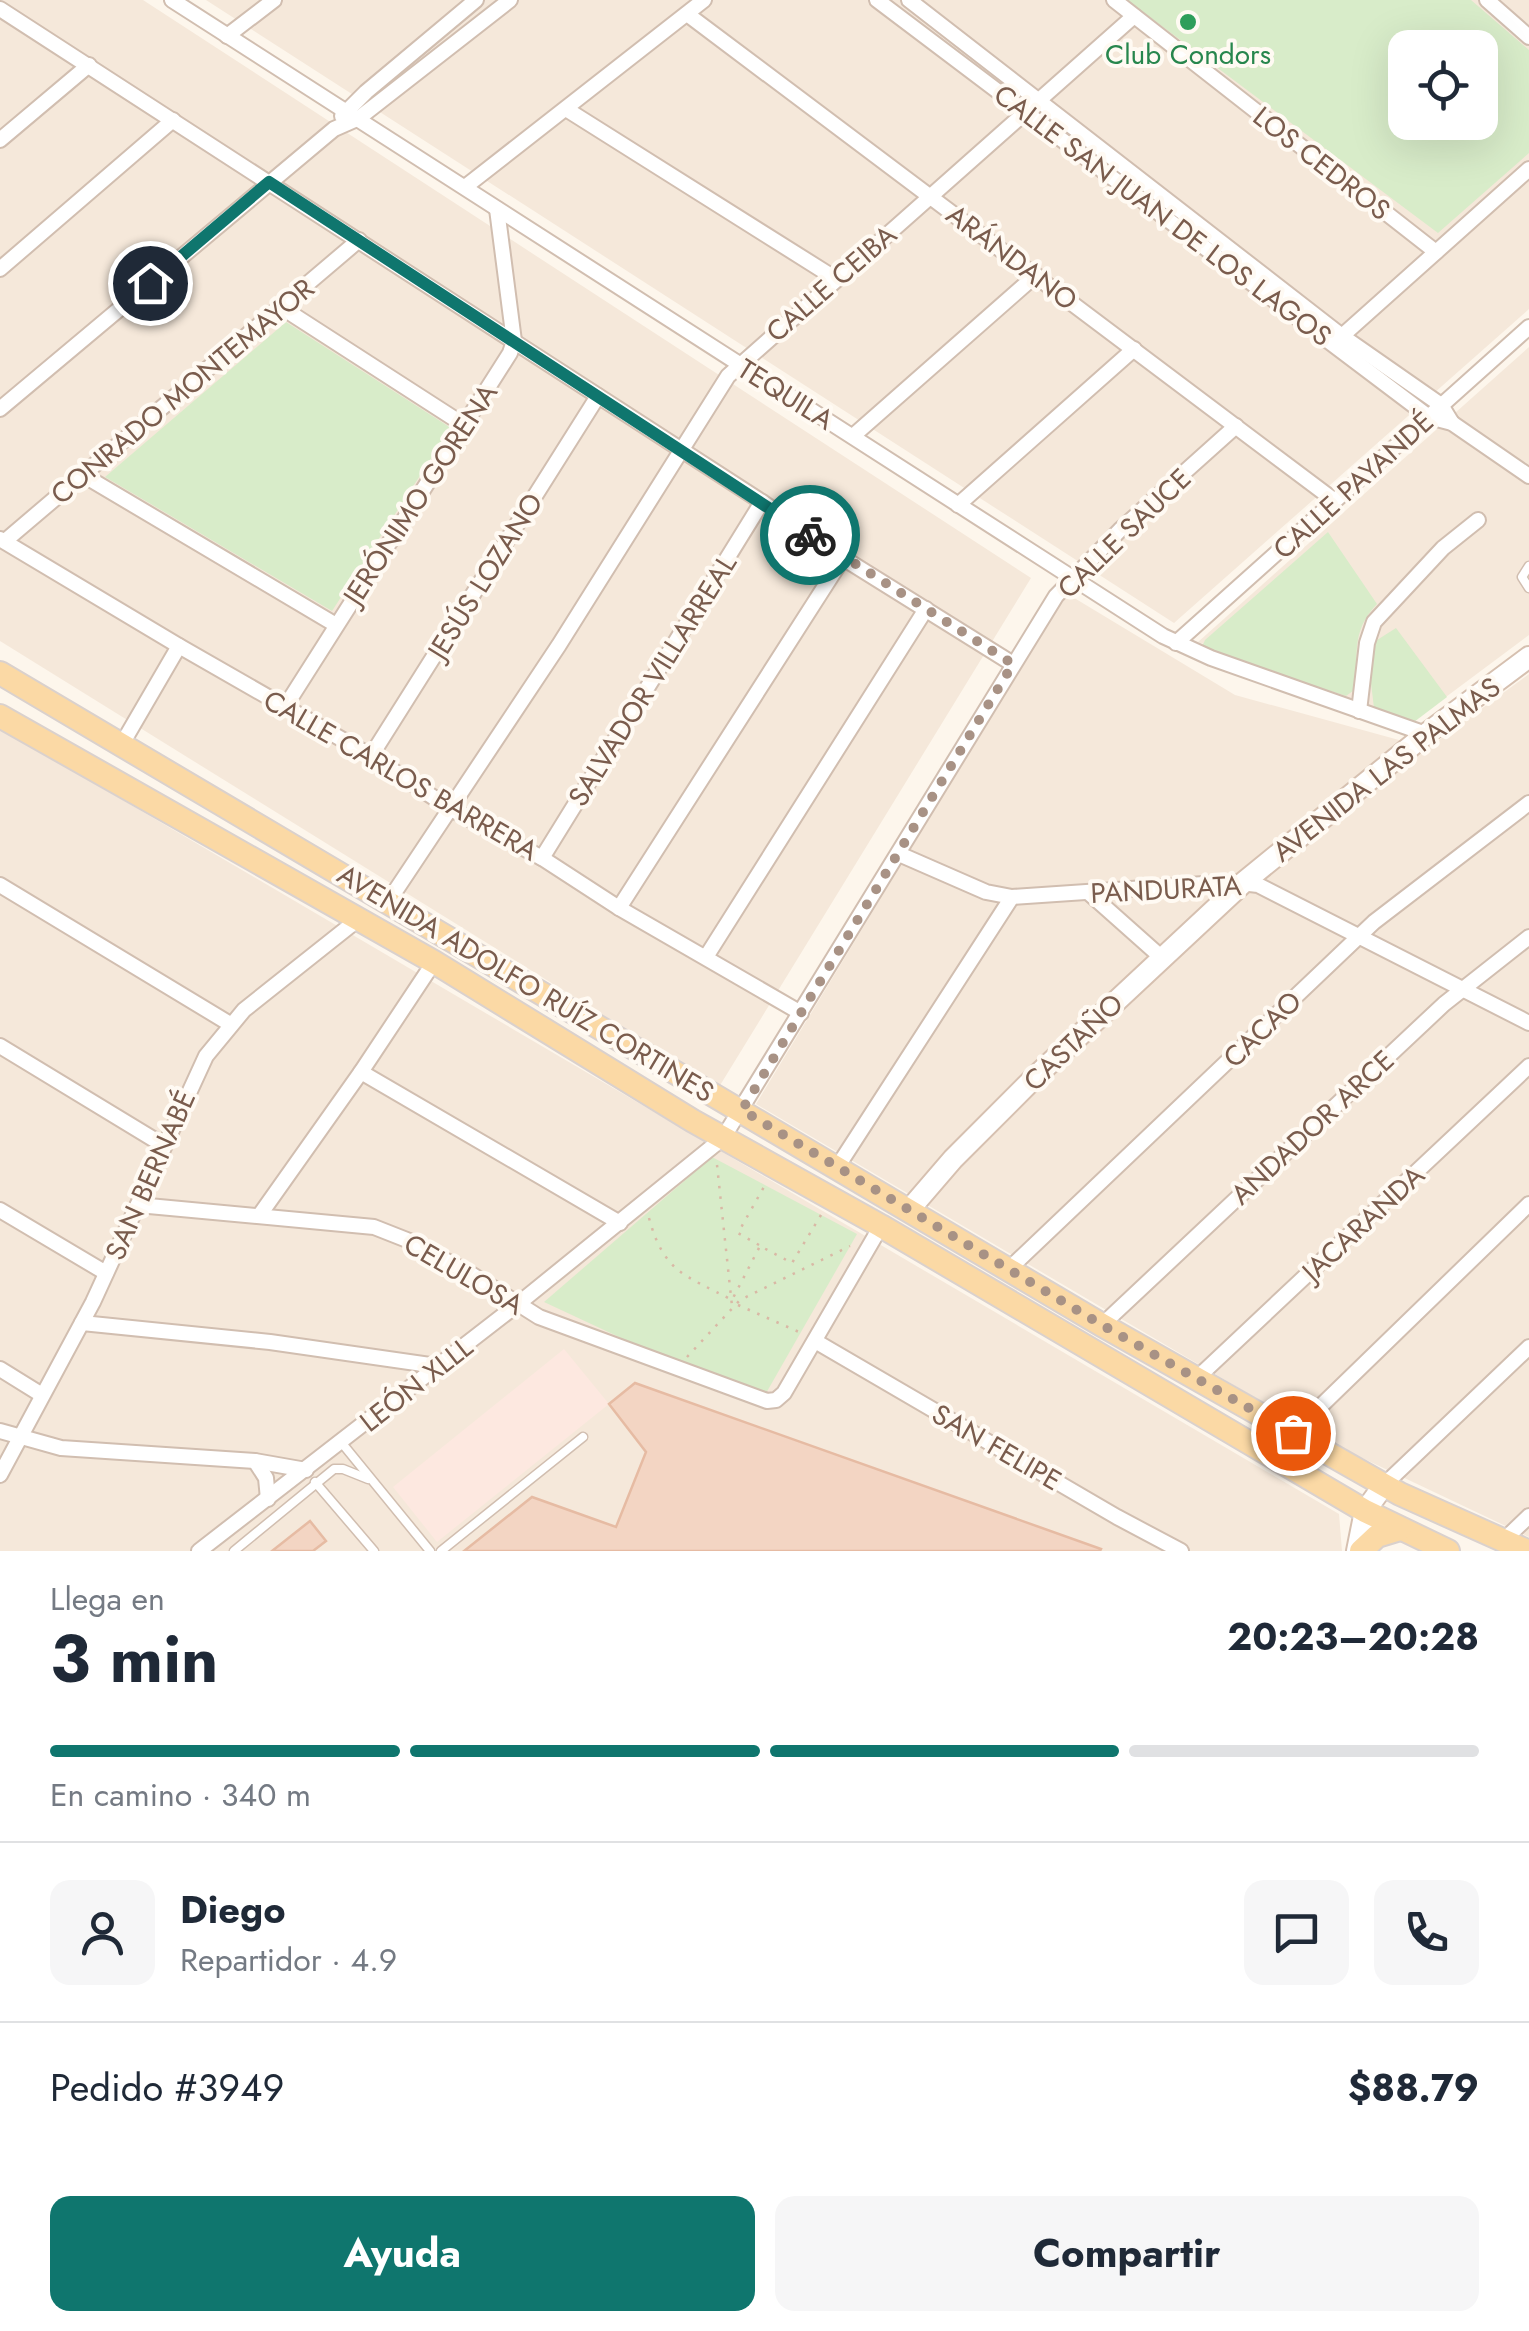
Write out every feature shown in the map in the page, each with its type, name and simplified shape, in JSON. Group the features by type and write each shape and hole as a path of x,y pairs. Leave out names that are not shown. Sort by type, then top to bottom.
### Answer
{"main road":[{"name":"AVENIDA ADOLFO RUÍZ CORTINES","path":"0,672 1102,1325 1384,1485 1527,1551"},
{"name":"AVENIDA ADOLFO RUÍZ CORTINES","path":"0,716 434,962 719,1148 881,1226 1365,1512 1448,1551"},
{"path":"1359,1551 1377,1536 1400,1529"}],"street":[{"name":"TEQUILA","path":"172,0 1176,643 1426,734"},
{"path":"227,36 274,0"},
{"path":"0,409 353,114 476,0"},
{"path":"353,114 510,0"},
{"path":"465,187 704,0"},
{"name":"CALLE SAN JUAN DE LOS LAGOS","path":"878,0 1034,106 1441,406 1452,422 1529,476"},
{"name":"CALLE SAN JUAN DE LOS LAGOS","path":"909,0 1034,106 1428,417 1452,422"},
{"name":"LOS CEDROS","path":"1114,0 1436,252"},
{"path":"1488,0 1529,37"},
{"path":"0,10 843,558 1013,664"},
{"name":"ARÁNDANO","path":"687,14 1335,501"},
{"name":"CALLE CEIBA","path":"388,902 559,645 679,450 738,364 1134,16"},
{"path":"0,140 89,65"},
{"path":"566,109 836,279"},
{"path":"0,269 173,120"},
{"path":"1342,336 1529,168"},
{"path":"498,209 514,341"},
{"name":"CONRADO MONTEMAYOR","path":"2,540 359,240"},
{"path":"852,436 1036,275"},
{"path":"281,306 464,426"},
{"name":"CALLE PAYANDÉ","path":"1176,643 1529,327"},
{"name":"JERÓNIMO GORENA","path":"285,706 504,364 514,341"},
{"path":"958,505 1134,350"},
{"name":"JESÚS LOZANO","path":"371,756 598,396"},
{"name":"CALLE SAUCE","path":"719,1148 1040,620 1073,578 1120,530 1236,426"},
{"path":"83,475 336,625"},
{"name":"SALVADOR VILLARREAL","path":"542,858 762,502"},
{"path":"1359,711 1368,633 1380,613 1443,548 1478,520"},
{"name":"CALLE CARLOS BARRERA","path":"2,540 801,1013"},
{"path":"619,908 843,558"},
{"path":"706,958 926,609"},
{"path":"122,744 179,646"},
{"name":"AVENIDA LAS PALMAS","path":"1244,882 1529,656"},
{"name":"CACAO","path":"1008,1269 1357,937 1529,803"},
{"name":"PANDURATA","path":"899,854 986,892 1012,898 1244,882 1269,890 1529,1023"},
{"name":"CASTAÑO","path":"910,1209 953,1159 1244,882"},
{"path":"0,885 230,1024"},
{"path":"1089,893 1161,957"},
{"path":"838,1166 1012,898"},
{"name":"SAN BERNABÉ","path":"0,1475 82,1323 206,1056 230,1024 356,921"},
{"name":"ANDADOR ARCE","path":"1102,1325 1462,988 1529,937"},
{"path":"258,1216 434,962"},
{"path":"0,1046 162,1145"},
{"name":"JACARANDA","path":"1196,1379 1529,1066"},
{"path":"361,1072 620,1223"},
{"name":"LEÓN XLLL","path":"199,1551 268,1500 311,1476 341,1442 719,1148"},
{"path":"1293,1433 1529,1204"},
{"name":"CELULOSA","path":"138,1205 355,1224 390,1232 554,1324 763,1400 776,1400 784,1393 815,1341"},
{"path":"0,1210 106,1273"},
{"path":"815,1341 881,1226"},
{"path":"82,1323 270,1342 438,1366"},
{"name":"SAN FELIPE","path":"815,1341 1103,1510 1181,1551"},
{"path":"1359,1551 1365,1512 1384,1485 1529,1348"},
{"path":"0,1370 42,1395"},
{"path":"0,1431 61,1448 255,1461 311,1476"},
{"path":"255,1461 266,1478 268,1500"},
{"path":"1503,1540 1529,1516"}],"lane":[{"path":"1529,566 1522,576 1529,588"},
{"path":"441,1551 583,1437"},
{"path":"341,1442 430,1551"},
{"path":"234,1551 311,1476 338,1468 368,1478"},
{"path":"311,1476 371,1547 359,1551"}],"path":[{"path":"719,1148 734,1304"},
{"path":"765,1185 738,1233 792,1263 822,1215"},
{"path":"647,1212 657,1247 679,1272 734,1304 800,1333"},
{"path":"679,1366 734,1304 760,1246"},
{"path":"734,1304 850,1246"}],"shaded area":[{"path":"0,0 143,0 1031,578 719,1087 0,641"},
{"path":"206,0 1529,0 1529,309 1174,623"},
{"path":"1529,347 1529,635 1411,723 1198,642"},
{"path":"1066,593 1235,695 1428,748 1529,674 1529,1537 1339,1447 756,1104"},
{"path":"0,728 1339,1514 1342,1551 0,1551"},
{"path":"564,1349 609,1404 437,1542 393,1487"}],"green space":[{"path":"1127,0 1471,0 1529,50 1529,153 1438,233"},
{"path":"286,322 451,428 332,611 105,477"},
{"path":"1328,532 1377,604 1360,633 1357,688 1346,696 1201,649 1205,640"},
{"path":"1396,628 1447,697 1414,722 1374,708 1370,675 1374,642"},
{"path":"712,1157 857,1234 765,1395 679,1365 544,1302"}],"building":[{"path":"635,1383 1101,1549 464,1551 532,1497 616,1527 646,1452 609,1404"},
{"path":"310,1521 326,1541 313,1551 272,1551"}],"way so far":[{"path":"810,535 1013,664 742,1110 1102,1325 1293,1433"}],"place":[{"name":"Club Condors","path":"1188,22"}],"route":[{"path":"150,283 269,182 810,535"}]}
